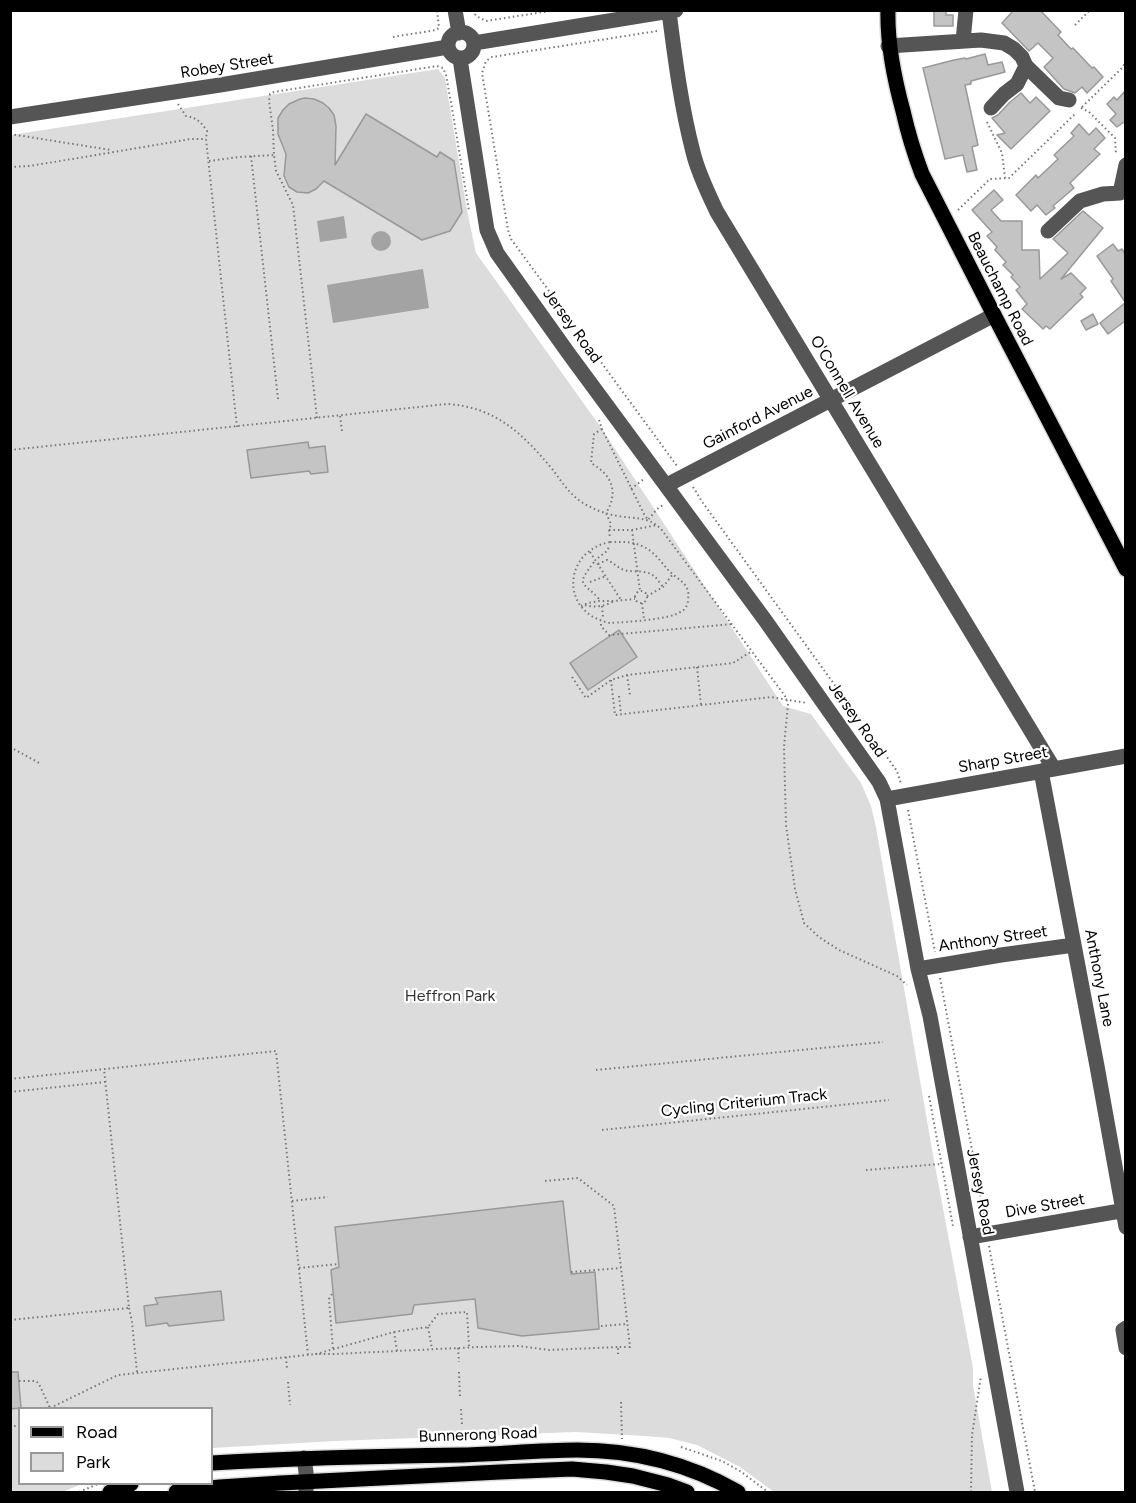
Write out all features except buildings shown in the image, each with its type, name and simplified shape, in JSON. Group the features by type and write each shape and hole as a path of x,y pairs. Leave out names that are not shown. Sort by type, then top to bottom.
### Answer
{"main road":[{"name":"Beauchamp Road","path":"888,10 888,46 892,71 914,154 922,174 1125,569"},
{"name":"Bunnerong Road","path":"213,1463 304,1458 465,1455 570,1450 606,1451 673,1464 724,1484 738,1492"},
{"path":"177,1492 220,1487 306,1487 500,1472 572,1469 633,1476 687,1492"},
{"path":"110,1492 128,1485"}],"street":[{"path":"456,10 459,33"},
{"path":"963,41 966,10"},
{"path":"474,43 672,11"},
{"name":"O'Connell Avenue","path":"672,11 671,28 685,119 693,154 717,212 831,400 1048,770"},
{"path":"459,33 470,36 474,43 471,54 460,59 452,55 448,47 452,36 459,33"},
{"path":"888,46 981,40 1004,43 1014,49 1022,57 1026,66 1059,98 1075,104"},
{"name":"Robey Street","path":"10,117 448,47"},
{"name":"Jersey Road","path":"460,59 487,230 497,253 765,620 879,782 887,799 913,973 930,1016 1017,1492"},
{"path":"991,108 1017,84 1026,66"},
{"path":"1048,231 1080,201 1103,194 1123,197 1124,170"},
{"name":"Gainford Avenue","path":"667,485 994,315"},
{"name":"Sharp Street","path":"887,799 1125,756"},
{"name":"Anthony Lane","path":"1048,770 1074,945 1124,1210 1125,1227"},
{"name":"Anthony Street","path":"913,973 938,965 1074,945"},
{"name":"Dive Street","path":"970,1237 1124,1210"},
{"path":"1125,1328 1123,1330 1125,1348"},
{"path":"304,1458 306,1487"}],"path":[{"path":"393,37 436,30 439,28 437,10"},
{"path":"473,10 476,16 486,21 556,10"},
{"path":"1075,25 1090,10"},
{"path":"1122,10 1125,14"},
{"name":"Jersey Road","path":"671,28 492,57 486,61 482,73 508,230 512,239 671,459 686,476 703,503 897,771 910,817 1035,1492"},
{"path":"958,210 990,180 1009,178 1075,104 1123,67 1125,61"},
{"path":"317,418 293,205 276,171 270,94 436,66 443,69"},
{"path":"174,92 179,107 186,116 195,118 207,131 206,139 237,427"},
{"path":"1075,104 1089,112 1115,138 1117,170 1124,170"},
{"path":"991,108 986,121 1002,153 1005,178"},
{"path":"10,134 115,151"},
{"path":"10,167 30,166 191,139 206,139"},
{"path":"209,161 274,155"},
{"path":"251,156 278,399"},
{"path":"10,450 447,404 471,407 502,420 526,439 578,499 587,506 628,518 648,519 666,533 788,700 784,747 786,825 795,889 804,923 819,937 839,950 897,976 911,990 913,973"},
{"path":"340,416 342,431"},
{"path":"602,429 594,434 591,463 599,467 612,483 613,500 606,513"},
{"path":"648,519 657,509 676,498"},
{"path":"606,513 611,524 610,538"},
{"path":"609,530 632,530 657,525"},
{"path":"632,530 640,591"},
{"path":"604,543 634,543 650,551 685,584 689,596 686,607 672,616 644,620 610,623 592,617 580,606 573,590 578,566 590,551 604,543"},
{"path":"598,558 607,551 610,545"},
{"path":"590,551 621,600"},
{"path":"598,564 607,560 621,569 650,574 663,587"},
{"path":"594,562 585,573 583,583 585,587 596,593 599,599"},
{"path":"644,620 642,603 647,596 663,587 673,574"},
{"path":"590,582 606,576"},
{"path":"640,591 644,591 647,596"},
{"path":"635,599 636,593 640,591"},
{"path":"580,606 598,606 614,601 635,599 642,603"},
{"path":"602,606 603,618"},
{"path":"601,624 600,626 609,635 733,624"},
{"path":"572,676 586,698 611,680 627,675 733,663 752,651"},
{"path":"697,667 700,705"},
{"path":"627,675 630,695"},
{"path":"611,680 615,715 771,697 806,703 813,708"},
{"path":"619,696 621,714"},
{"path":"10,747 41,764"},
{"path":"596,1071 882,1042"},
{"path":"10,1079 276,1051 308,1355"},
{"path":"104,1069 137,1372"},
{"path":"10,1092 105,1082"},
{"path":"929,1094 954,1232"},
{"name":"Cycling Criterium Track","path":"602,1130 889,1100"},
{"path":"866,1170 941,1164"},
{"path":"52,1407 118,1375 137,1372 316,1354 469,1347 519,1346 549,1350 630,1347 614,1206 578,1178 545,1181"},
{"path":"292,1201 328,1197"},
{"path":"299,1268 339,1264"},
{"path":"570,1272 621,1268"},
{"path":"332,1294 328,1299 333,1350"},
{"path":"10,1320 129,1308"},
{"path":"316,1354 394,1332 428,1327 438,1314 467,1312 469,1347"},
{"path":"601,1326 627,1324"},
{"path":"428,1327 432,1349"},
{"path":"394,1332 397,1351"},
{"path":"618,1347 618,1354"},
{"path":"458,1348 459,1362"},
{"path":"286,1357 287,1369"},
{"path":"971,1492 972,1435 981,1377 980,1367"},
{"path":"459,1372 460,1398"},
{"path":"19,1382 34,1380 38,1382 50,1407"},
{"path":"288,1382 290,1405"},
{"path":"621,1402 622,1439"},
{"path":"461,1409 462,1425"},
{"path":"681,1447 722,1461 768,1492"},
{"path":"79,1492 96,1485"}],"green space":[{"name":"Heffron Park","path":"438,69 445,78 476,253 602,429 783,706 811,714 861,783 871,806 973,1368 973,1385 992,1492 774,1492 740,1467 697,1445 669,1438 576,1432 213,1448 213,1407 18,1407 18,1485 80,1485 62,1492 11,1492 11,135"}],"shaded area":[{"path":"344,216 347,238 320,242 317,221"},
{"path":"381,231 388,234 391,241 388,248 381,251 374,248 371,241 374,234"},
{"path":"423,269 429,308 333,323 327,285"}]}
